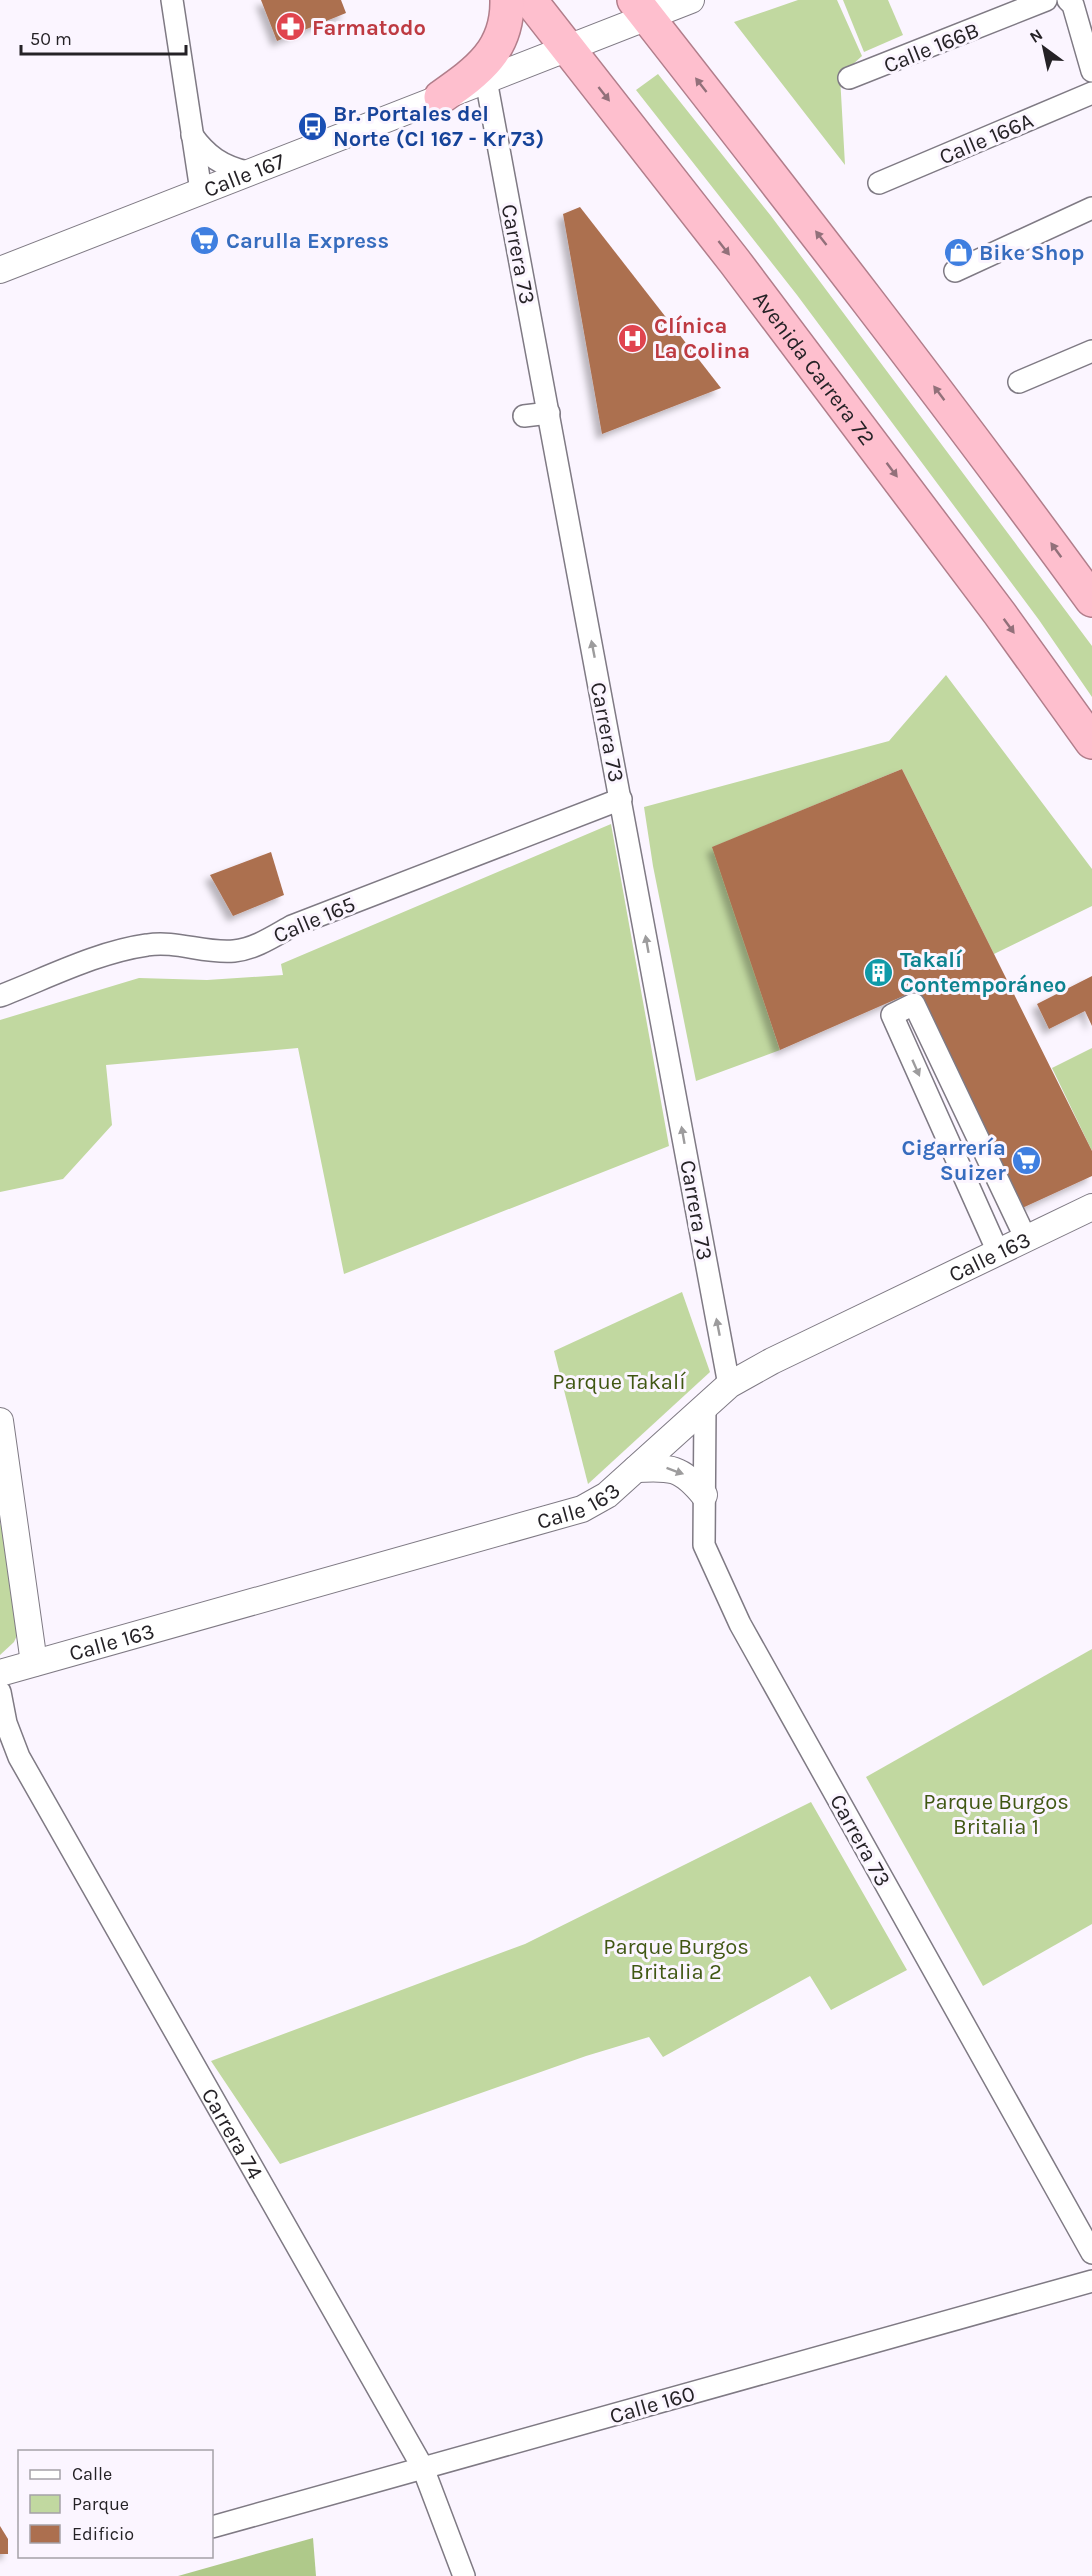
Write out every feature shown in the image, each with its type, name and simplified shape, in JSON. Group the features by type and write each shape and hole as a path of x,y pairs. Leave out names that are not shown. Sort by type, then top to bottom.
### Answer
{"highway":[{"path":"441,97 487,61 505,29 507,0"},
{"name":"Avenida Carrera 72","path":"530,0 735,262 914,498 1092,742"},
{"path":"641,9 840,263 1008,483 1092,600"}],"street":[{"path":"172,0 201,191"},
{"name":"Calle 167","path":"0,270 568,48 641,9 691,0"},
{"name":"Calle 166B","path":"849,78 1046,0"},
{"path":"1068,0 1073,4 1092,71"},
{"name":"Carrera 73","path":"486,80 729,1384"},
{"name":"Calle 166A","path":"879,183 1092,93"},
{"path":"192,135 215,160 230,168 247,172"},
{"path":"955,271 1092,208"},
{"path":"1018,382 1092,351"},
{"path":"524,416 549,413"},
{"name":"Calle 165","path":"0,996 114,952 149,944 227,951 256,945 292,926 621,799"},
{"path":"998,1252 892,1015 914,1004 1026,1239"},
{"path":"970,1189 996,1176"},
{"name":"Calle 163","path":"0,1672 202,1614 557,1518 582,1509 607,1495 729,1384 1092,1207"},
{"name":"Carrera 73","path":"705,1406 704,1545 740,1624 1092,2253"},
{"path":"0,1421 34,1663"},
{"path":"636,1468 675,1469 691,1480 704,1495"},
{"name":"Carrera 74","path":"0,1692 6,1723 19,1756 423,2468 464,2576"},
{"name":"Calle 160","path":"213,2527 1092,2282"}],"green space":[{"path":"798,0 837,0 862,56 840,76 845,165 734,22"},
{"path":"843,0 888,0 903,35 864,52"},
{"path":"658,74 771,216 1092,646 1092,697 1039,620 797,295 636,90"},
{"path":"946,675 1092,869 1092,906 994,954 902,769 713,847 780,1050 696,1081 653,866 644,807 889,741"},
{"path":"611,824 669,1146 344,1274 298,1048 106,1065 112,1125 63,1179 0,1192 0,1020 139,978 207,980 283,975 281,964"},
{"path":"1092,1048 1092,1151 1052,1068"},
{"name":"Parque Takalí","path":"682,1292 710,1372 588,1484 554,1351"},
{"path":"0,1521 20,1629 14,1642 0,1655"},
{"name":"Parque Burgos Britalia 1","path":"1092,1649 1092,1924 983,1986 866,1777"},
{"name":"Parque Burgos Britalia 2","path":"811,1802 907,1970 831,2010 810,1976 663,2057 649,2037 586,2056 280,2164 211,2061 525,1944"},
{"path":"313,2538 316,2576 178,2576"}],"building":[{"name":"Farmatodo","path":"261,0 341,0 346,13 277,41"},
{"name":"Clínica La Colina","path":"580,207 721,388 602,434 563,214"},
{"name":"Takalí Contemporáneo","path":"902,769 1092,1151 1092,1176 1020,1209 917,990 780,1050 712,847"},
{"path":"271,852 284,895 233,916 210,875"},
{"path":"1092,976 1092,1026 1085,1011 1049,1029 1037,1004"},
{"path":"0,2526 8,2539 8,2554 0,2554"}],"place":[{"name":"Farmatodo","path":"291,27"},
{"name":"Br. Portales del Norte (Cl 167 - Kr 73)","path":"312,126"},
{"name":"Carulla Express","path":"205,240"},
{"name":"Bike Shop","path":"958,252"},
{"name":"Clínica La Colina","path":"633,338"},
{"name":"Takalí Contemporáneo","path":"879,972"},
{"name":"Cigarrería Suizer","path":"1027,1160"}]}
